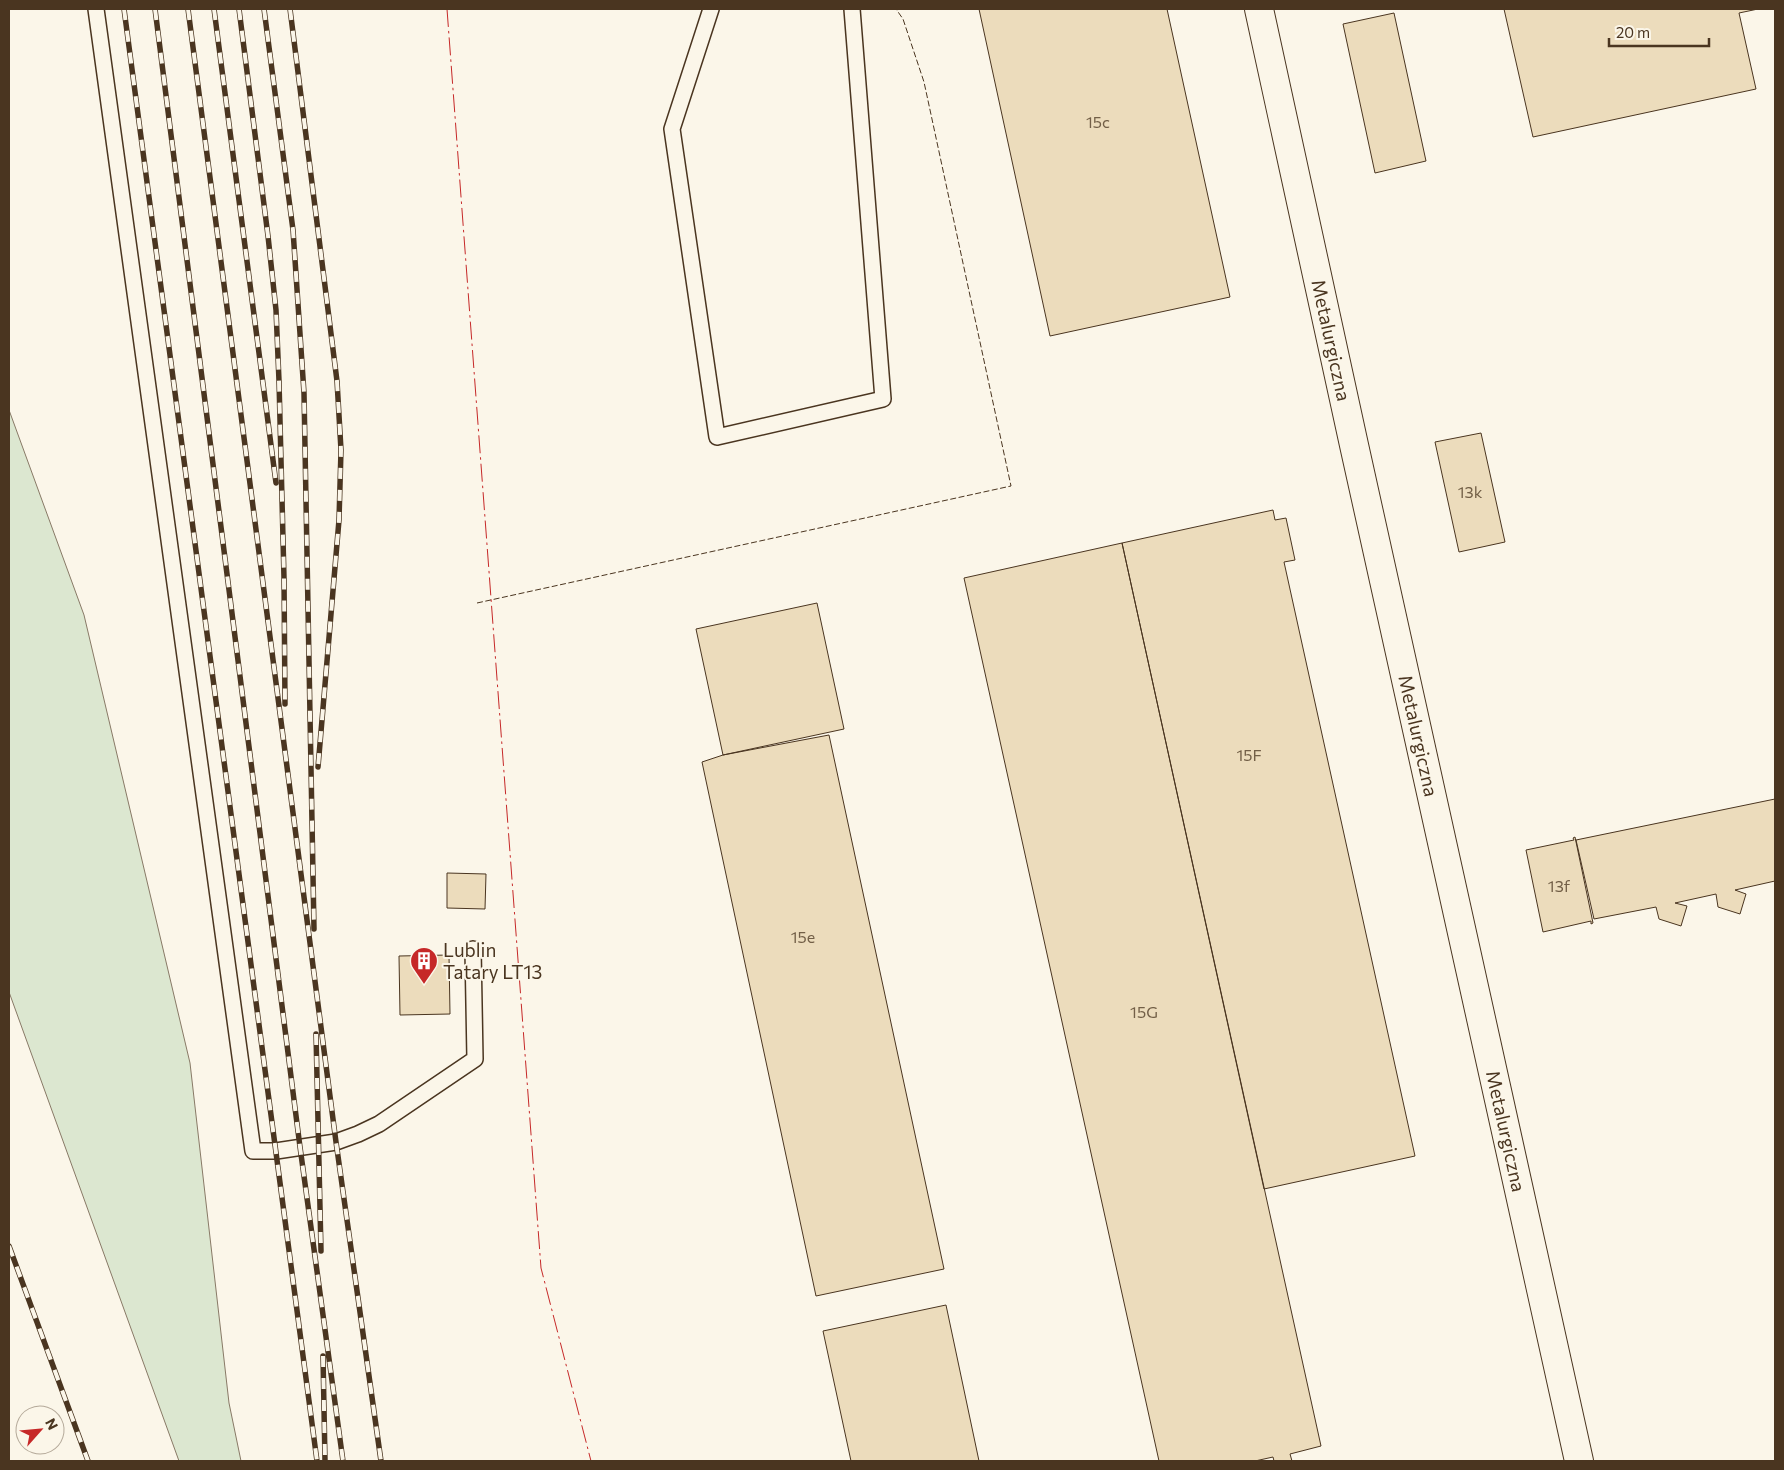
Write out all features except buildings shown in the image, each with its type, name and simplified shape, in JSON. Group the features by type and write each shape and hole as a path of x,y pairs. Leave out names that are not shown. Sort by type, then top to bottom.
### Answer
{"street":[{"name":"Metalurgiczna","path":"1259,9 1579,1461"}],"lane":[{"path":"96,9 253,1151 276,1151 336,1142 358,1134 379,1124 476,1058 473,949"},
{"path":"711,9 672,129 717,437 883,399 852,9"}],"green space":[{"path":"9,410 84,615 190,1063 229,1403 241,1461 179,1461 9,992"}],"railway":[{"path":"124,9 317,1461"},
{"path":"155,9 300,1147 343,1461"},
{"path":"188,9 336,1142 381,1461"},
{"path":"214,9 276,483"},
{"path":"239,9 276,310 284,578 285,704"},
{"path":"264,9 293,230 304,393 314,929"},
{"path":"290,9 337,381 341,450 339,520 318,767"},
{"path":"316,1034 321,1251"},
{"path":"9,1246 88,1461"},
{"path":"323,1356 325,1461"}],"fence":[{"path":"477,603 1011,486 924,82 903,19 896,9"}],"power":[{"path":"447,9 541,1268 591,1461"}],"place":[{"name":"Lublin Tatary LT13","path":"424,985"}]}
